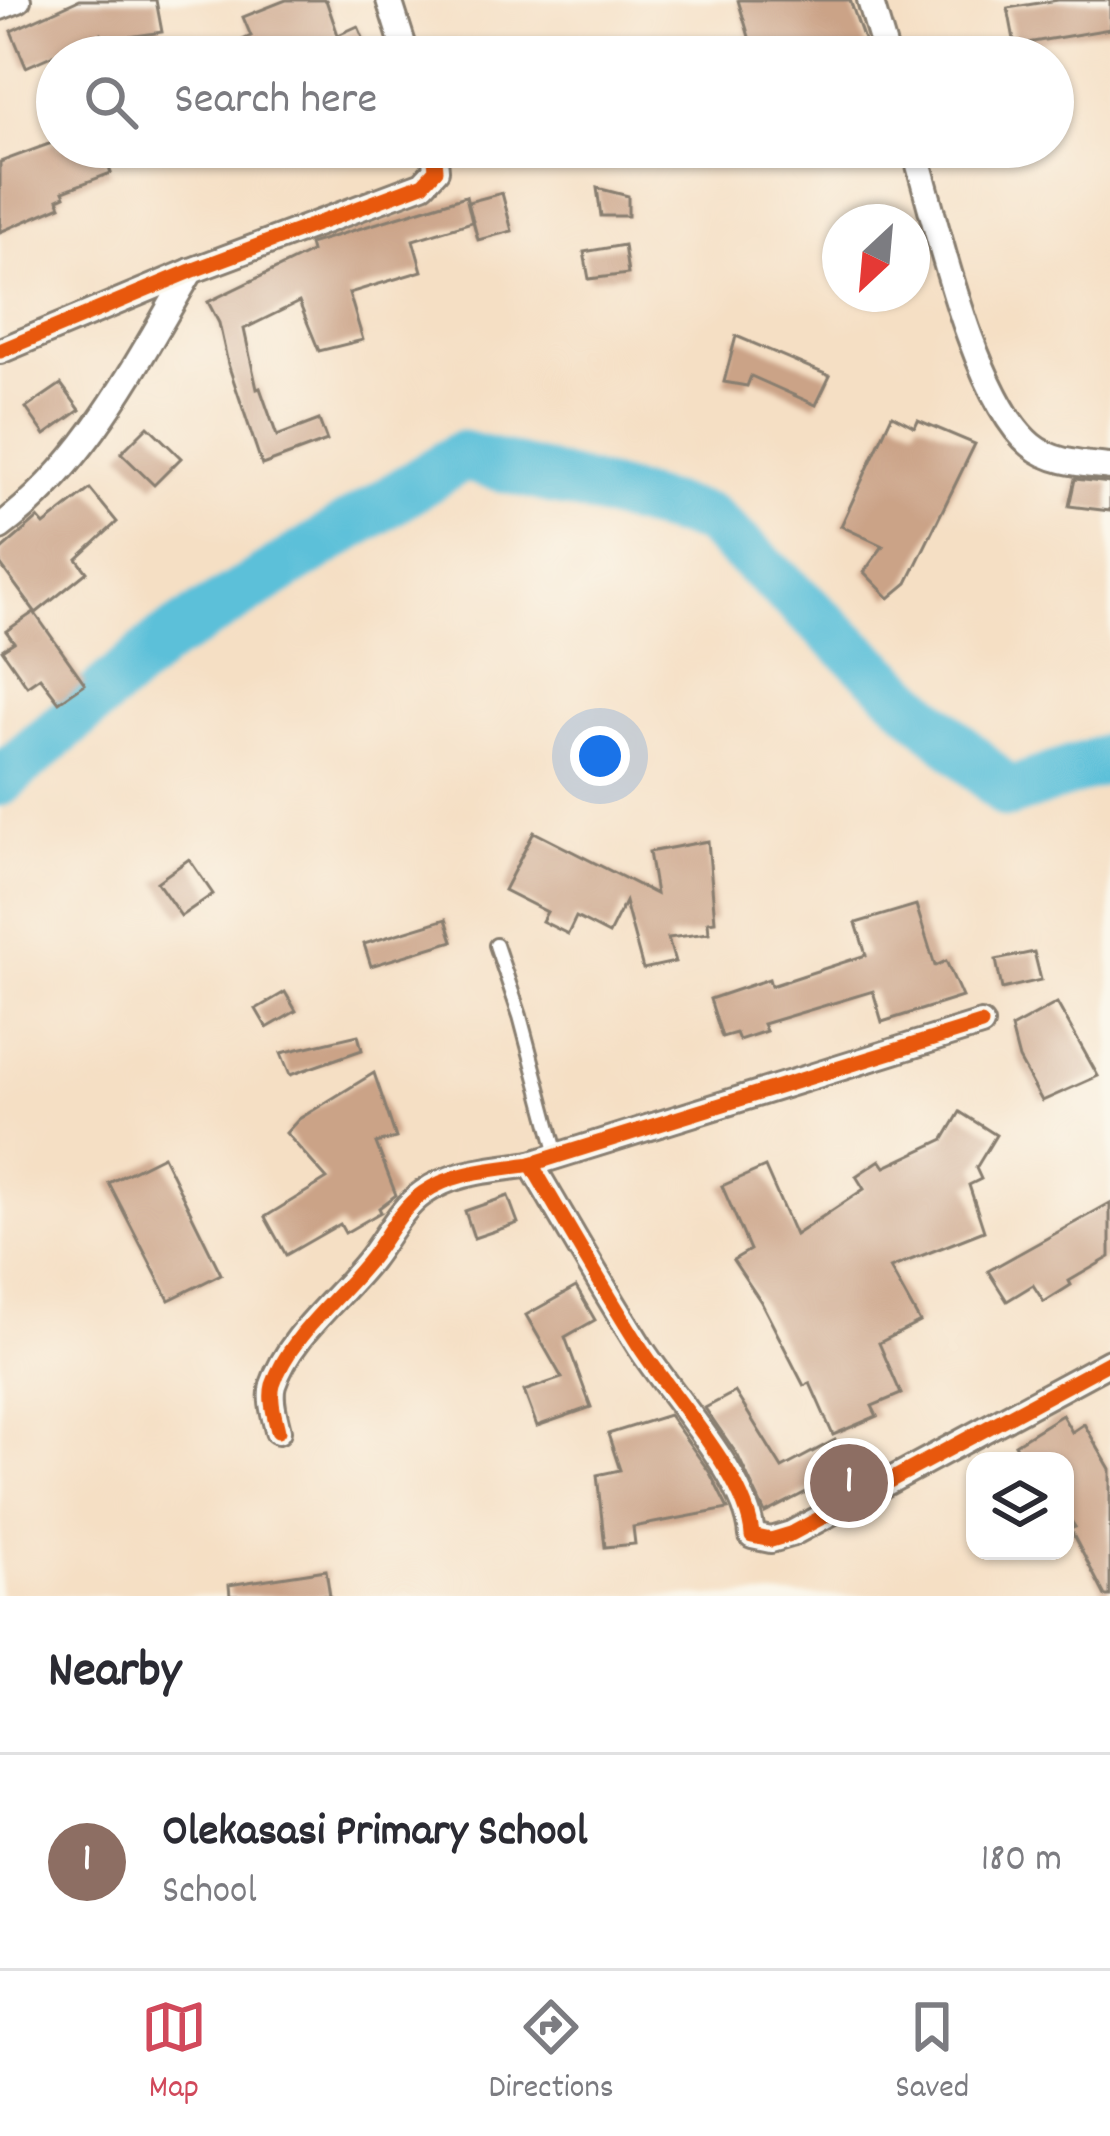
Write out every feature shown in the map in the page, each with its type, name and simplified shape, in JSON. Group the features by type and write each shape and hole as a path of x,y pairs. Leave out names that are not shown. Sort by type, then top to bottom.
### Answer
{"street":[{"path":"0,7 18,0"},
{"path":"389,0 400,36"},
{"path":"870,0 881,36"},
{"path":"0,351 191,271 423,184 436,168"},
{"path":"920,168 980,367 1010,424 1034,448 1064,461 1110,467"},
{"path":"0,527 27,507 95,433 191,271"},
{"path":"278,1431 271,1399 284,1365 310,1327 373,1256 406,1207 423,1192 458,1175 531,1164 981,1024"},
{"path":"531,1164 642,1350 716,1454 751,1516 752,1536 759,1540 790,1534 1110,1362"}],"lane":[{"path":"496,945 558,1156"}],"building":[{"path":"79,0 156,0 162,32 36,36 36,63 26,67 11,31"},
{"path":"286,0 326,0 338,35 358,26 362,36 251,36 243,17"},
{"path":"738,0 850,0 863,36 749,36"},
{"path":"1058,0 1110,0 1110,29 1068,36 1013,36 1008,8"},
{"path":"36,149 36,168 109,168 111,173 63,191 65,196 58,199 61,206 0,232 0,162"},
{"path":"597,188 628,196 628,216 601,216"},
{"path":"502,193 512,231 478,240 468,202"},
{"path":"466,196 472,222 413,240 422,271 349,293 363,340 319,351 299,302 244,329 257,389 277,436 319,420 327,441 262,465 219,323 208,302 311,252 309,244"},
{"path":"624,245 628,274 589,279 584,252"},
{"path":"736,336 830,376 816,405 751,376 747,386 724,382"},
{"path":"61,384 80,410 45,435 26,408"},
{"path":"892,415 915,427 918,420 975,444 907,583 889,598 864,572 883,546 841,526"},
{"path":"148,426 181,458 154,485 121,453"},
{"path":"1075,479 1110,483 1110,511 1069,506"},
{"path":"90,489 117,522 77,559 87,572 36,613 0,564 0,551 38,518 44,525"},
{"path":"34,612 85,684 59,702 40,677 27,686 2,650 14,642 6,631"},
{"path":"534,832 656,894 649,852 708,841 715,921 708,922 709,933 668,938 675,962 643,969 625,902 609,934 576,917 568,934 542,921 547,912 504,890"},
{"path":"189,859 213,894 181,916 157,882"},
{"path":"916,905 935,966 946,961 962,997 882,1022 873,991 763,1024 766,1031 739,1040 736,1033 722,1037 710,999 769,979 771,986 866,955 856,923"},
{"path":"446,919 453,941 371,966 364,944"},
{"path":"1034,952 1041,980 1002,989 996,960"},
{"path":"285,992 296,1011 267,1028 256,1009"},
{"path":"1057,1003 1098,1076 1042,1101 1019,1059 1011,1028"},
{"path":"358,1035 362,1050 290,1075 281,1053"},
{"path":"374,1073 396,1138 376,1143 396,1195 379,1208 381,1212 345,1233 340,1224 286,1255 265,1217 327,1179 286,1133 299,1119"},
{"path":"960,1112 996,1135 976,1168 981,1179 969,1185 984,1231 890,1268 920,1322 879,1343 901,1394 872,1406 877,1416 833,1435 810,1383 804,1386 761,1302 733,1260 750,1250 722,1186 765,1167 795,1235 864,1189 856,1176 880,1160 885,1167 944,1139"},
{"path":"163,1156 221,1274 169,1300 109,1183"},
{"path":"508,1196 518,1223 474,1238 465,1211"},
{"path":"1110,1203 1110,1257 1044,1302 1033,1285 1007,1301 988,1271"},
{"path":"576,1287 595,1320 565,1337 591,1407 537,1426 524,1391 562,1378 526,1315"},
{"path":"735,1392 782,1468 835,1440 851,1469 765,1513 738,1456 705,1408"},
{"path":"669,1415 710,1473 728,1509 633,1527 635,1544 605,1547 597,1475 620,1470 608,1434"},
{"path":"1062,1415 1072,1432 1084,1424 1110,1469 1110,1596 1105,1596 1074,1537 1074,1452 1020,1452 1015,1444"},
{"path":"326,1570 330,1596 230,1596 229,1585"}],"waterway":[{"path":"0,781 162,643 462,456 709,519 1008,793 1110,758"}],"cycle path":[{"path":"0,351 191,271 423,184 436,168"},
{"path":"278,1431 272,1391 291,1350 370,1259 407,1207 435,1186 475,1172 531,1164 981,1024"},
{"path":"531,1164 640,1347 724,1464 748,1514 752,1536 771,1540 791,1534 1110,1362"}],"place":[{"name":"Olekasasi Primary School","path":"849,1483"}]}
